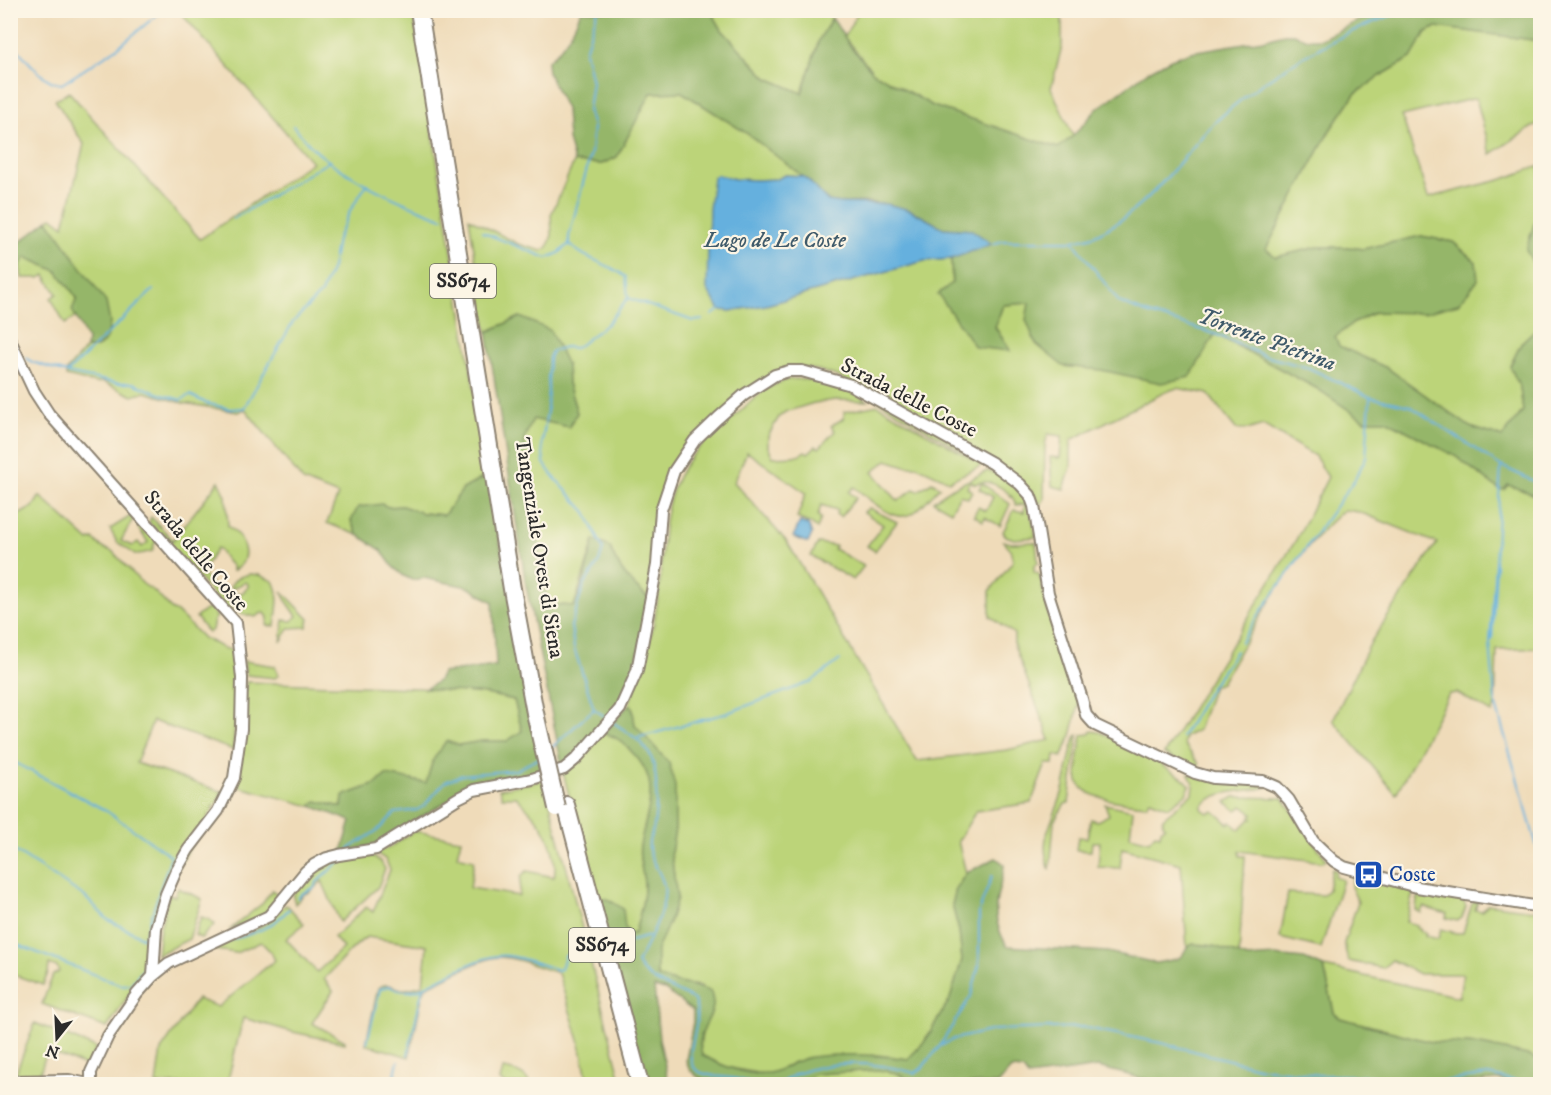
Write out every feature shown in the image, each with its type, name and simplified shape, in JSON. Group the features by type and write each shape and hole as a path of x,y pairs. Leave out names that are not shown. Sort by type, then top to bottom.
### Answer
{"highway":[{"name":"Tangenziale Ovest di Siena","path":"419,10 512,551 561,806 628,1084"},
{"name":"Tangenziale Ovest di Siena","path":"430,10 512,551"},
{"name":"Tangenziale Ovest di Siena","path":"561,806 640,1084"}],"street":[{"name":"Strada delle Coste","path":"13,345 34,391 49,414 236,623 242,678 241,729 234,778 229,793 188,850 166,894 156,928 153,976"},
{"name":"Strada delle Coste","path":"89,1084 91,1072 108,1036 137,994 153,976 169,963 269,916 306,871 322,860 376,849 474,790 532,779 564,769 576,759 620,708 637,671 657,565 661,510 674,471 695,441 718,418 767,379 789,371 818,374 851,385 992,463 1020,484 1030,495 1038,520 1043,571 1051,603 1083,699 1086,715 1095,725 1195,773 1213,778 1263,781 1277,788 1289,800 1308,836 1327,855 1344,867 1417,887 1540,907"},
{"path":"10,1081 55,1083 76,1081 89,1084"}],"green space":[{"path":"179,11 413,11 488,475 463,489 444,515 423,513 402,506 387,507 351,521 358,535 327,523 338,495 303,481 245,409 238,412 183,403 145,392 133,396 103,382 95,383 66,376 67,370 86,348 97,348 48,220 52,217 64,226 84,144 55,100 69,92 200,239 312,162"},
{"path":"581,11 711,11 722,30 767,78 802,93 819,40 832,18 851,47 873,72 933,106 1058,148 1073,136 1097,109 1147,72 1171,59 1191,52 1263,40 1284,34 1294,34 1306,39 1321,39 1360,20 1387,11 1540,11 1540,41 1437,27 1426,32 1411,58 1355,94 1330,130 1266,249 1276,257 1318,247 1363,249 1421,236 1453,242 1476,262 1478,280 1458,304 1424,313 1375,312 1352,324 1335,337 1339,346 1387,368 1470,427 1502,437 1523,411 1520,388 1510,366 1522,342 1540,325 1540,497 1508,485 1504,490 1499,489 1455,456 1386,420 1364,420 1316,388 1215,334 1190,377 1161,383 1101,370 1063,366 1036,344 1026,320 1029,303 1003,305 995,327 1010,351 975,347 938,294 952,283 951,259 991,244 971,230 943,228 910,210 869,202 828,201 809,181 748,134 682,92 651,93 617,157 602,164 574,162 568,139 566,109 548,73 547,62 567,38"},
{"path":"711,11 827,11 832,18 819,40 802,93 767,78 722,30"},
{"path":"859,11 1062,11 1062,46 1051,88 1073,136 1058,148 933,106 873,72 844,37"},
{"path":"1437,27 1540,41 1540,122 1491,154 1476,98 1402,116 1428,198 1500,180 1540,166 1540,215 1535,221 1536,270 1540,276 1540,325 1522,342 1510,366 1520,388 1523,411 1502,437 1470,427 1387,368 1338,346 1334,337 1375,312 1396,312 1476,262 1453,242 1421,236 1363,249 1318,247 1276,257 1266,249 1330,130 1355,94 1411,58 1426,32"},
{"path":"682,92 748,134 802,176 785,175 777,179 757,180 717,175 730,311 766,305 924,261 951,259 952,284 938,294 1010,350 995,327 1003,305 1029,303 1063,366 1190,377 1215,334 1316,388 1364,420 1386,420 1455,456 1499,489 1508,484 1540,497 1540,648 1497,650 1495,706 1492,713 1457,693 1449,694 1396,794 1333,720 1372,640 1437,543 1359,512 1344,510 1307,548 1291,569 1221,683 1213,686 1198,730 1185,737 1184,744 1199,764 1196,770 1164,754 1296,540 1328,477 1315,456 1263,425 1250,429 1236,429 1208,394 1177,388 1071,440 1071,467 1064,489 1052,486 1050,457 1060,458 1062,436 1048,434 1045,444 1044,500 1040,505 1033,493 839,377 818,370 802,368 773,373 675,462 655,534 648,598 625,575 610,547 594,541 574,606 547,604 524,439 533,419 569,427 577,413 568,383 567,365 520,317 487,332 469,218 518,244 542,251 548,247 552,235 551,215 574,162 602,164 617,157 651,93"},
{"path":"1540,215 1540,276 1526,250 1535,221"},
{"path":"48,220 106,302 110,323 107,339 97,348 86,348 87,339 72,310 77,298 57,271 25,257 20,266 11,269 11,249"},
{"path":"25,257 57,271 77,298 73,310 76,317 65,324 51,298 57,294 45,275 40,278 22,278 20,266"},
{"path":"520,317 550,330 567,365 568,383 577,413 569,427 533,419 524,439 547,604 574,606 583,583 594,540 610,547 625,575 648,598 639,653 629,684 604,723 562,766 526,585 487,332"},
{"path":"791,379 831,384 868,401 835,400 814,403 785,412 779,417 768,436 768,447 773,457 794,456 805,451 808,453 816,446 819,448 835,431 831,426 844,418 844,412 878,405 981,464 949,481 917,466 905,466 887,460 873,472 898,501 914,489 918,491 932,482 940,487 916,511 900,516 883,510 854,487 849,492 856,498 840,517 836,514 837,510 821,505 818,516 821,518 817,529 797,518 806,493 747,452 734,482 787,542 917,761 1007,750 1050,740 1014,645 1014,634 990,616 990,591 1013,561 1010,549 1003,541 1036,542 1038,562 1034,566 1034,572 1039,574 1049,615 1079,703 1071,736 1062,757 1055,755 1054,764 1046,764 1031,803 976,811 958,841 966,873 956,889 952,905 959,931 962,960 950,999 925,1041 908,1059 877,1055 794,1062 772,1073 757,1073 726,1067 702,1055 702,1035 710,1016 701,986 669,982 657,976 656,950 677,898 671,853 675,829 669,763 635,725 632,706 629,704 643,665 653,625 666,515 675,483 688,460 707,440 760,393 782,381"},
{"path":"987,471 1005,479 1019,491 1028,504 1036,537 1014,539 1006,536 1003,532 1014,510 1024,512 1025,504 1016,505 1005,490 993,484 981,482 975,484 970,481 967,488 972,491 968,498 960,495 951,511 933,501"},
{"path":"488,475 542,772 472,786 375,845 342,852 351,821 311,806 316,801 342,807 343,796 376,784 386,775 426,783 433,760 446,741 459,745 482,741 507,741 522,731 514,700 486,694 426,689 438,681 442,673 496,666 493,602 468,587 424,578 412,580 404,576 393,567 381,550 358,535 351,521 358,507 382,504 388,507 402,506 423,513 444,515 463,489"},
{"path":"219,481 226,496 228,526 234,530 242,542 245,555 239,567 232,571 232,566 217,548 201,573 231,605 233,617 149,522 151,517 173,540"},
{"path":"982,483 1010,504 1000,526 985,517 983,521 974,515 978,507 986,511 993,497 979,489"},
{"path":"40,496 89,541 93,539 103,548 112,551 143,584 155,592 204,639 233,651 234,656 237,690 233,750 153,721 136,763 223,792 164,891 150,938 150,966 107,1028 42,1004 53,975 59,972 57,967 49,964 43,985 11,974 11,519 33,507"},
{"path":"869,508 897,522 875,551 867,546 883,525 864,512"},
{"path":"134,514 121,541 132,546 138,542 142,547 148,542 138,528 140,523 157,541 153,551 136,555 117,542 110,529"},
{"path":"818,543 836,546 834,549 864,566 853,580 811,556"},
{"path":"250,574 273,581 278,598 275,626 267,626 268,617 264,612 255,617 239,613 230,596 231,593 242,593 248,587 245,582 232,589 230,587 238,578"},
{"path":"282,591 309,619 307,627 289,628 281,642 284,620 292,621 297,616"},
{"path":"210,607 217,617 212,630 208,633 196,617"},
{"path":"244,661 275,666 279,675 275,678 246,675"},
{"path":"246,682 442,689 486,694 514,700 522,731 507,741 482,741 459,745 433,760 426,783 386,775 376,784 343,796 342,807 317,801 311,806 236,786 240,771"},
{"path":"629,704 632,706 635,725 669,763 675,786 675,829 671,853 677,898 657,950 657,976 711,992 713,1007 701,1035 700,1048 702,1055 718,1063 736,1070 765,1074 811,1057 860,1055 908,1059 925,1041 950,999 962,960 959,931 952,905 956,889 966,873 996,858 1004,864 996,917 1007,946 1107,952 1156,963 1177,959 1182,956 1187,947 1193,944 1214,946 1248,958 1274,956 1304,959 1324,967 1334,1013 1340,1018 1431,1042 1481,1045 1527,1055 1540,1061 1540,1084 1510,1084 1500,1080 1460,1084 1163,1084 1098,1067 1028,1077 1023,1070 1011,1069 998,1084 908,1084 907,1079 897,1073 878,1070 815,1074 801,1084 732,1084 707,1081 689,1069 686,1060 693,1011 665,990 654,987 659,1039 669,1084 644,1084 595,898 608,899 623,909 625,928 630,934 635,933 644,894 640,846 649,808 650,785 641,762 619,740 604,733"},
{"path":"1091,731 1100,732 1162,760 1163,766 1188,783 1190,786 1186,794 1168,807 1150,800 1146,805 1129,803 1088,792 1078,781 1077,770 1082,735 1090,734"},
{"path":"604,733 619,740 641,762 650,785 649,808 640,846 644,894 635,933 630,934 595,898 563,772"},
{"path":"1078,735 1069,803 1065,804 1054,821 1050,870 1046,858 1046,838 1060,800 1072,749"},
{"path":"1189,774 1254,782 1267,787 1216,796 1202,806 1202,809 1208,813 1214,811 1239,830 1252,819 1250,817 1253,814 1242,806 1237,811 1226,802 1234,797 1283,798 1326,859 1323,862 1240,851 1240,856 1245,856 1239,955 1206,945 1187,947 1181,864 1122,848 1120,868 1098,867 1100,842 1092,842 1091,851 1076,850 1078,837 1087,838 1091,819 1097,821 1109,815 1105,804 1133,810 1130,836 1149,841 1155,834 1160,835 1161,830 1165,827 1163,818 1193,793 1194,786"},
{"path":"544,780 622,1084 571,1084 587,1077 579,1040 558,973 506,957 482,961 424,988 409,1057 366,1044 378,988 388,985 407,989 423,985 427,946 367,937 351,950 324,979 333,991 312,1023 345,1043 243,1018 227,1084 156,1084 161,1050 197,999 218,1007 275,960 261,942 236,953 215,950 218,945 247,934 269,921 285,905 304,924 286,939 317,972 343,948 334,937 366,907 373,912 390,870 386,860 375,852 390,847 414,831 461,839 457,856 474,860 470,888 519,896 521,876 527,871 554,877 555,865 552,848 541,824 516,797 502,797 499,789"},
{"path":"373,856 381,862 385,869 378,887 340,922 322,881 295,904 294,893 320,868 337,861"},
{"path":"1332,869 1336,870 1335,877 1343,880 1321,948 1280,938 1288,893 1322,895 1328,890"},
{"path":"1354,871 1414,889 1406,922 1418,925 1417,928 1420,931 1426,933 1425,936 1438,939 1441,929 1463,933 1475,901 1478,901 1475,910 1482,911 1488,904 1540,911 1540,1061 1527,1055 1481,1045 1431,1042 1340,1018 1334,1013 1324,967 1459,997 1463,974 1419,974 1392,960 1383,968 1348,961 1344,943 1358,902 1351,887"},
{"path":"178,888 202,899 189,939 157,955 160,928 169,894 175,896"},
{"path":"272,890 280,896 263,915 229,930 263,903"},
{"path":"1422,893 1463,900 1466,907 1462,918 1457,921 1446,918 1447,914 1423,907 1421,913 1416,910 1417,900"},
{"path":"201,917 215,924 201,938 195,935"},
{"path":"35,1023 96,1048 88,1067 47,1051 39,1076 15,1075"},
{"path":"503,1069 522,1075 530,1084 505,1084 500,1081"},
{"path":"878,1070 897,1073 907,1079 908,1084 801,1084 815,1074"}],"water":[{"name":"Lago de Le Coste","path":"717,175 756,180 777,179 785,175 802,176 828,201 887,204 910,210 943,228 972,230 992,244 951,259 924,261 766,305 730,311 720,310 707,289 709,209 713,178"},
{"path":"800,522 808,525 812,534 808,543 793,537"}],"waterway":[{"path":"10,41 41,74 55,83 62,84 117,48 163,10"},
{"path":"598,10 585,51 592,82 588,110 593,126 591,153 569,236 569,244 582,254 626,277 628,298 607,324 576,348 565,347 552,351 549,358 547,411 542,444 544,463 586,512 603,549 599,562 584,585 571,626 574,648 594,709 607,718"},
{"path":"1073,241 1095,235 1130,213 1163,182 1214,123 1280,72 1328,43 1406,10"},
{"path":"293,126 318,153 350,175 395,199 443,218"},
{"path":"233,219 328,162"},
{"path":"25,357 32,362 67,373 116,383 133,383 181,400 190,395 206,403 230,409 244,408 293,322 321,293 332,268 337,239 351,209 367,184"},
{"path":"482,232 547,258 559,253 569,244"},
{"name":"Torrente Pietrina","path":"992,244 1003,241 1073,241 1119,302 1143,312 1215,334 1265,356 1309,368 1370,397 1410,406 1501,466 1540,484"},
{"path":"67,373 153,290"},
{"path":"628,298 693,321 702,320"},
{"path":"712,315 720,310"},
{"path":"1241,642 1355,479 1366,457 1370,399"},
{"path":"1501,466 1490,643 1495,702 1540,857"},
{"path":"1492,640 1496,565"},
{"path":"1182,737 1211,687 1236,651"},
{"path":"637,738 727,713 811,682 840,660"},
{"path":"550,749 594,709"},
{"path":"614,723 646,748 652,760 656,779 655,818 649,849 664,886 664,895 660,915 637,963 641,970 654,980 694,1000 697,1019 691,1062 695,1069 712,1076 742,1080 750,1084"},
{"path":"349,849 378,830 395,813 417,810 424,806 445,782 462,775 516,770 539,758"},
{"path":"10,760 105,810 171,856 144,939"},
{"path":"10,848 84,896 108,920 146,939"},
{"path":"298,898 314,888 317,882 342,859"},
{"path":"941,1044 971,996 979,965 979,911 992,876"},
{"path":"229,940 262,929 276,921 289,909"},
{"path":"613,946 650,936"},
{"path":"10,942 121,985 131,984 150,961"},
{"path":"408,1055 423,987 465,966 489,958 515,957 558,970 561,969 565,956 586,950"},
{"path":"367,1042 380,989 389,986 401,991 422,988"},
{"path":"778,1084 796,1074 842,1064 872,1065 915,1073 940,1046 954,1039 994,1030 1082,1027 1161,1043 1262,1068 1319,1075 1372,1076 1414,1082 1440,1082 1488,1075 1530,1084"},
{"path":"393,1084 398,1061"},
{"path":"1301,1073 1302,1084"},
{"path":"750,1083 759,1084"}],"place":[{"name":"Coste","path":"1368,875"}]}
